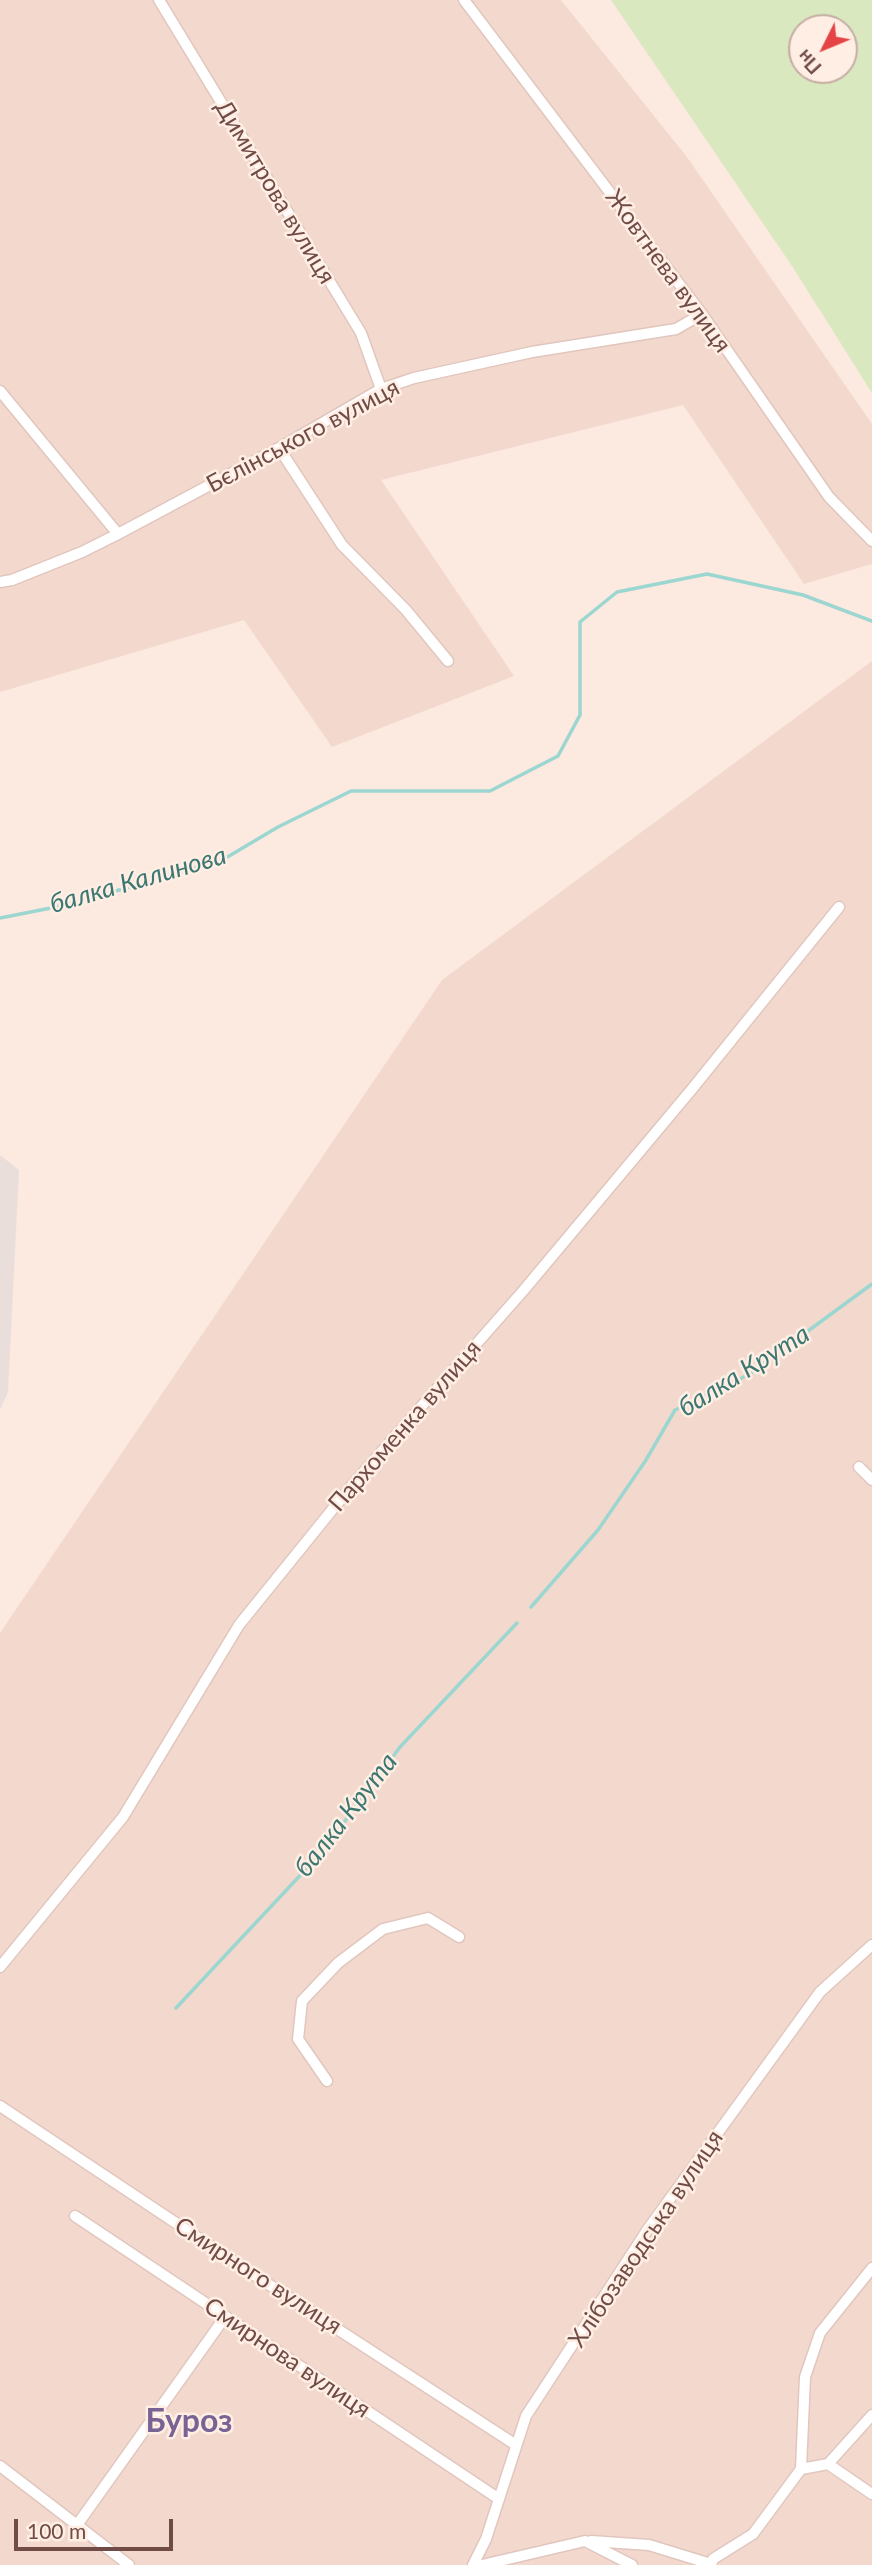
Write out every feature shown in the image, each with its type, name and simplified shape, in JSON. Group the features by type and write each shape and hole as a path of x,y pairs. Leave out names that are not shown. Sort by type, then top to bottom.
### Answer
{"street":[{"name":"Димитрова вулиця","path":"159,0 361,333 381,389"},
{"name":"Жовтнева вулиця","path":"464,0 702,314 829,497 872,541"},
{"name":"Бєлінського вулиця","path":"0,582 12,580 82,552 118,534 381,389 415,378 532,352 676,329 702,314"},
{"path":"0,391 118,534"},
{"path":"279,447 342,545 405,610 447,661"},
{"name":"Пархоменка вулиця","path":"0,1966 123,1817 239,1625 353,1484 531,1283 839,906"},
{"path":"859,1467 872,1480"},
{"path":"327,2081 298,2039 302,2001 338,1963 383,1928 428,1918 459,1937"},
{"name":"Хлібозаводська вулиця","path":"473,2565 486,2539 526,2416 648,2229 820,1992 872,1945"},
{"name":"Смирного вулиця","path":"0,2106 516,2445"},
{"name":"Смирнова вулиця","path":"75,2216 499,2499"},
{"path":"482,2565 585,2541 649,2545 711,2565 713,2559 753,2534 801,2469 805,2377 820,2333 872,2268"},
{"path":"76,2525 225,2317"},
{"path":"801,2469 828,2464 872,2416"},
{"path":"828,2464 872,2494"},
{"path":"0,2466 129,2565"},
{"path":"585,2541 632,2565"}],"shaded area":[{"path":"0,0 561,0 687,157 872,424 872,564 804,584 683,405 381,480 514,676 332,747 244,620 0,692"},
{"path":"872,661 872,2565 0,2565 0,1633 442,980"},
{"path":"0,1155 19,1170 8,1392 0,1410"}],"green space":[{"path":"611,0 872,0 872,393 792,266"}],"waterway":[{"name":"балка Калинова","path":"0,918 56,907 224,859 278,827 351,791 490,791 558,756 580,715 580,622 617,592 707,574 803,595 872,621"},
{"name":"балка Крута","path":"531,1607 598,1530 646,1460 675,1410 748,1375 872,1284"},
{"name":"балка Крута","path":"176,2008 322,1852 400,1747 517,1623"}],"district":[{"name":"Буроз","path":"189,2422"}]}
